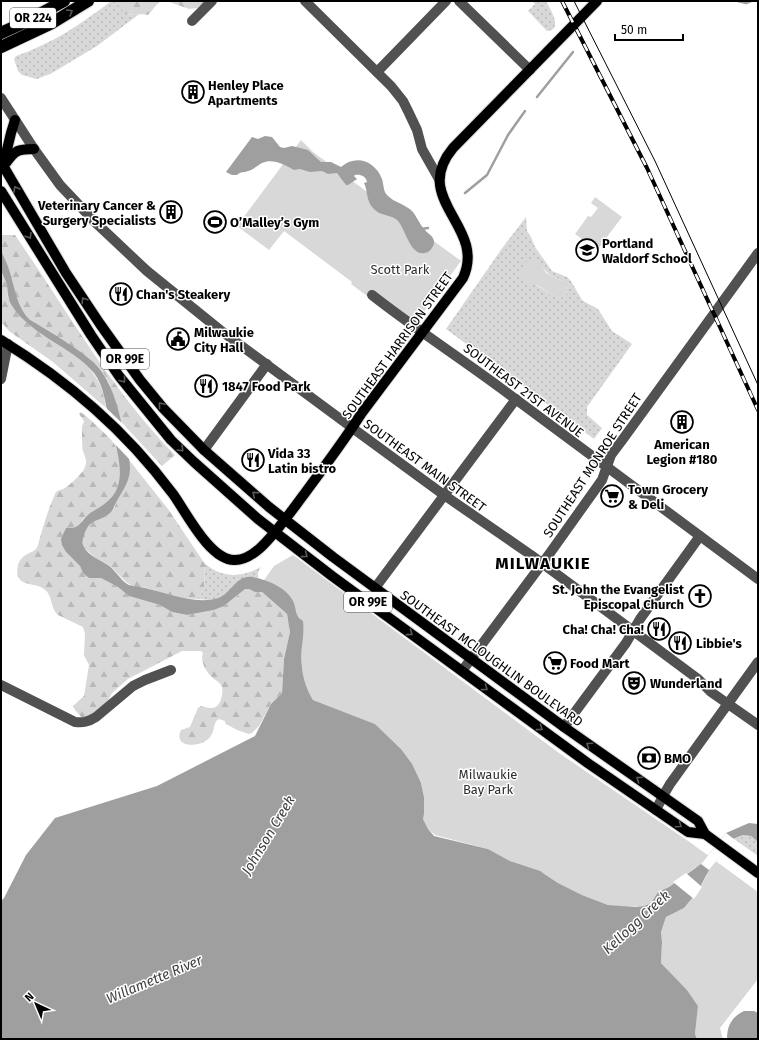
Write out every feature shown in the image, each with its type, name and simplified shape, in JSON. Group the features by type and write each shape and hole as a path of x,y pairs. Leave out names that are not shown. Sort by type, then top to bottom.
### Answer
{"highway":[{"name":"OR 224","path":"1,33 64,1"},
{"name":"OR 224","path":"4,46 52,23 88,1"}],"main road":[{"path":"439,179 442,166 450,152 597,1"},
{"path":"2,164 15,120"},
{"path":"2,164 17,151 22,149 34,149"},
{"name":"SOUTHEAST MCLOUGHLIN BOULEVARD","path":"2,164 66,273 104,330 140,380 163,408 204,450 285,519 375,588 564,727 698,821 705,834 758,873"},
{"name":"SOUTHEAST HARRISON STREET","path":"5,342 70,387 100,412 150,465 210,546 221,557 234,560 241,559 251,555 260,548 275,532 461,281 468,265 468,252 464,238 443,198 439,179"},
{"name":"SOUTHEAST MCLOUGHLIN BOULEVARD","path":"1,191 90,335 119,376 172,440 194,462 275,532 364,600 589,764 688,832 705,834"}],"street":[{"path":"192,22 212,1"},
{"path":"305,1 377,72 403,101 415,125 425,156 439,179"},
{"path":"377,72 446,1"},
{"path":"459,1 530,70"},
{"name":"SOUTHEAST MAIN STREET","path":"1,98 53,176 125,252 168,288 352,428 542,564 698,679 711,692 758,725"},
{"name":"SOUTHEAST MONROE STREET","path":"462,671 542,564 602,480 611,455 758,253"},
{"name":"SOUTHEAST 21ST AVENUE","path":"372,295 412,326 423,332 516,399 758,579"},
{"path":"1,379 5,342"},
{"path":"204,450 267,364"},
{"path":"375,588 516,399"},
{"path":"564,727 626,643 640,619 700,536"},
{"path":"656,810 663,796 758,662"},
{"path":"1,685 75,722 82,723 96,718 133,686 171,670"}],"green space":[{"path":"111,1 116,1 130,15 138,15 97,46 52,73 37,79 22,75 18,71 14,59 16,56 42,46 66,33"},
{"path":"116,1 161,1 148,15 133,15 119,7"},
{"path":"167,1 206,1 198,8 189,9"},
{"path":"532,1 546,1 553,14 555,23 555,27 552,30 547,31 528,11 535,4"},
{"name":"Scott Park","path":"301,140 313,152 461,261 411,329 284,231 269,250 237,226"},
{"path":"595,197 622,217 597,250 575,234 588,216 591,217 598,208 591,203"},
{"path":"526,217 527,231 535,247 552,271 567,277 582,300 598,309 612,331 632,344 587,407 587,415 602,428 594,439 446,329 503,247","holes":["543,267 546,271 564,283 567,287 566,294 560,298 550,294 535,284"]},
{"path":"1,235 15,235 110,377 130,404 175,455 162,466 122,423 109,383 102,371 89,359 29,319 25,314 18,302 8,268 3,258"},
{"path":"530,259 536,260 543,267 546,273 566,283 567,290 564,297 560,298 550,294 539,286 531,284 520,277 524,263"},
{"path":"1,269 7,286 8,297 11,305 25,321 63,346 89,368 101,387 106,408 53,362 9,331 1,323"},
{"path":"80,412 93,422 113,442 119,456 121,469 120,481 114,496 87,515 79,525 69,527 66,552 80,566 83,573 96,578 101,578 118,587 129,596 160,605 172,612 187,615 214,610 224,606 241,591 249,589 255,592 262,592 287,614 290,632 284,659 282,693 271,704 259,726 252,733 249,734 237,730 226,724 225,721 219,719 216,722 212,735 206,741 195,745 189,745 181,741 179,736 181,730 190,727 198,708 201,706 208,708 216,707 220,703 222,696 222,687 206,670 202,660 203,653 201,651 182,651 128,679 112,693 108,701 93,714 83,719 75,710 73,706 84,696 89,665 84,655 85,634 83,627 58,615 55,612 47,592 41,587 22,581 18,576 17,571 21,559 37,547 49,509 56,493 69,485 85,468 86,461 82,435 82,426 84,421 79,414"},
{"path":"129,460 168,509 205,564 204,590 197,599 179,598 143,587 135,587 127,583 109,565 97,559 83,547 82,542 89,524 107,516 113,510 129,476"},
{"name":"Milwaukie Bay Park","path":"293,555 559,753 691,843 758,892 758,979 720,1028 723,1039 697,1039 695,1034 698,1006 687,990 661,963 661,932 666,917 684,908 698,891 707,875 696,867 669,887 658,892 651,903 644,906 625,907 608,905 582,895 558,883 545,874 510,861 488,849 435,835 428,829 423,819 424,797 421,783 401,749 375,724 313,700 308,692 302,667 303,631 287,629 290,613 262,583 274,566"},
{"path":"205,564 219,572 232,575 239,575 254,571 261,567 258,572 258,578 245,578 237,582 219,598 210,600 197,599 204,590"},
{"path":"743,835 751,836 758,842 758,856 734,839"}],"water":[{"path":"265,136 272,137 280,147 284,148 292,146 308,150 321,162 331,162 341,167 347,163 359,160 370,164 379,173 386,194 393,200 411,210 423,228 432,237 434,242 432,248 428,252 417,252 409,242 397,220 375,211 368,199 364,183 367,182 361,175 355,175 354,176 357,179 346,185 337,173 328,174 322,171 310,172 300,169 294,170 279,163 270,161 262,163 252,170 237,175 232,175 226,172 252,137 258,139"},
{"path":"1,251 10,271 16,294 23,311 29,319 79,351 96,365 107,379 119,412 129,457 130,472 128,480 112,511 108,515 92,522 89,525 83,538 83,546 92,555 111,567 127,584 181,598 209,600 218,598 223,596 242,578 247,577 253,577 270,582 286,592 293,601 298,617 303,621 301,653 302,667 307,687 313,700 375,724 401,749 412,764 421,783 424,797 423,819 428,829 434,836 488,849 510,861 540,871 558,883 582,895 608,905 635,907 644,906 651,903 658,892 669,887 701,864 726,833 749,823 758,824 758,842 751,836 743,835 733,839 709,870 698,891 684,908 666,917 661,932 661,963 687,990 698,1006 695,1034 697,1039 1,1039 1,901 4,898 26,855 55,818 157,786 255,736 271,704 282,693 284,659 290,632 287,614 262,592 255,592 245,589 224,606 214,610 187,615 172,612 160,605 129,596 118,587 101,578 89,578 83,573 80,566 66,552 62,545 61,539 66,528 77,526 88,514 102,506 110,499 117,489 120,470 117,449 100,383 94,373 85,364 30,325 12,306 1,269"},
{"path":"744,1011 754,1011 758,1013 758,1039 727,1039 731,1022 736,1016"}],"pier":[{"path":"104,406 125,426 131,461 112,441"},
{"path":"726,833 734,839 709,870 701,864"},
{"path":"686,873 702,887 694,899 673,882"}],"waterway":[{"path":"738,1 746,3 751,1"},
{"path":"537,97 573,52"},
{"path":"465,193 487,175 508,135 525,111"},
{"path":"421,229 428,228"}],"tram line":[{"path":"574,1 655,161 758,385"}],"railway":[{"path":"562,1 647,168 758,410"}],"place":[{"name":"Henley Place Apartments","path":"193,92"},
{"name":"Veterinary Cancer & Surgery Specialists","path":"171,212"},
{"name":"O’Malley’s Gym","path":"215,222"},
{"name":"Portland Waldorf School","path":"587,250"},
{"name":"Chan's Steakery","path":"121,294"},
{"name":"Milwaukie City Hall","path":"178,339"},
{"name":"1847 Food Park","path":"206,386"},
{"name":"American Legion #180","path":"682,422"},
{"name":"Vida 33 Latin bistro","path":"253,460"},
{"name":"Town Grocery & Deli","path":"612,496"},
{"name":"St. John the Evangelist Episcopal Church","path":"700,596"},
{"name":"Cha! Cha! Cha!","path":"659,629"},
{"name":"Libbie's","path":"680,643"},
{"name":"Food Mart","path":"555,663"},
{"name":"Wunderland","path":"634,683"},
{"name":"BMO","path":"649,758"}],"district":[{"name":"MILWAUKIE","path":"543,563"}],"water label":[{"name":"Johnson Creek","path":"268,835"},
{"name":"Kellogg Creek","path":"636,922"},
{"name":"Willamette River","path":"154,979"}]}
